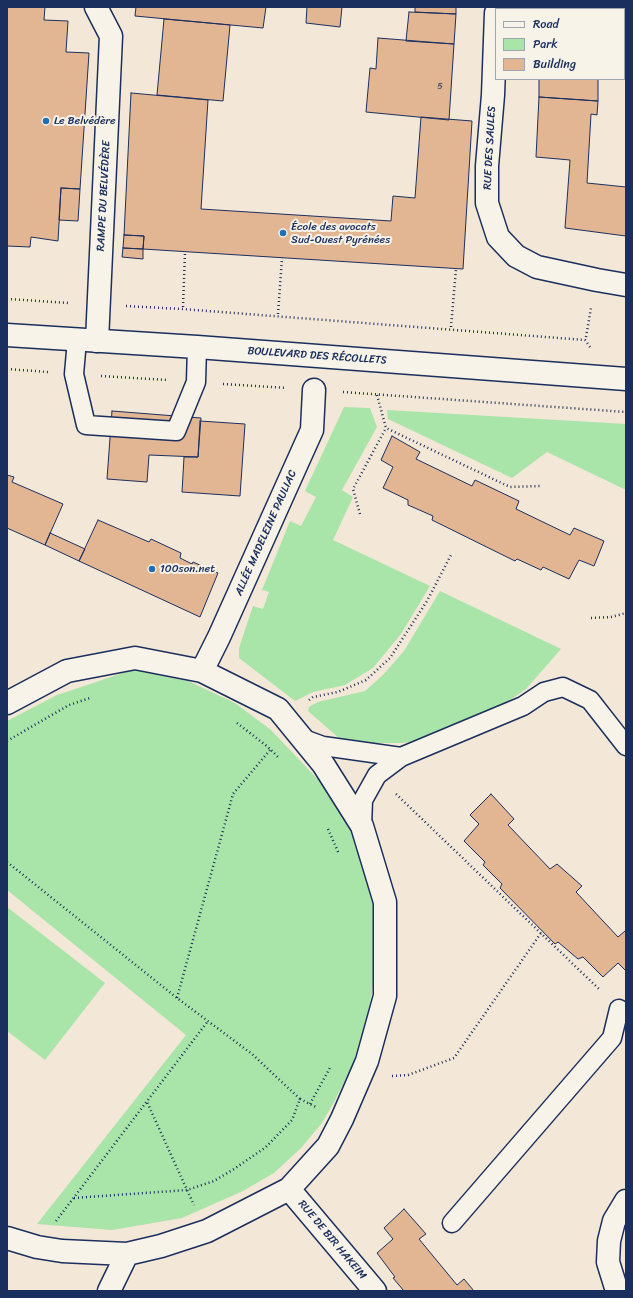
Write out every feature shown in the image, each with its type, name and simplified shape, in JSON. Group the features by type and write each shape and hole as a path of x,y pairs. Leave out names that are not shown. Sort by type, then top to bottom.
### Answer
{"street":[{"name":"RAMPE DU BELVÉDÈRE","path":"87,340 111,36 96,7"},
{"name":"RUE DES SAULES","path":"495,40 493,95 487,166 487,202 498,237 516,256 537,267 626,285"},
{"name":"BOULEVARD DES RÉCOLLETS","path":"7,335 197,347 626,379"},
{"name":"ALLÉE MADELEINE PAULIAC","path":"202,671 312,430 314,390"},
{"path":"7,703 67,671 135,658 202,671 278,710 323,764 362,826 385,902 385,996 367,1061 328,1146 289,1189 207,1231 161,1246 127,1254 62,1251 37,1247 7,1238"},
{"name":"RUE DE BIR HAKEIM","path":"289,1189 375,1291"},
{"path":"617,1291 608,1262 609,1241 614,1221 626,1201"},
{"path":"109,1291 127,1254"}],"lane":[{"path":"87,340 74,374 86,425 153,430 176,431 196,382 197,347"},
{"path":"362,826 363,800 377,775 402,757 523,706 544,692 563,687 590,700 626,746"},
{"path":"301,738 323,746 402,757"},
{"path":"452,1222 612,1038 619,1009"}],"path":[{"path":"183,307 185,252"},
{"path":"278,314 282,258"},
{"path":"451,327 456,269"},
{"path":"139,307 585,338 592,307"},
{"path":"360,514 353,489 386,428 377,395"},
{"path":"386,428 510,487 540,486"},
{"path":"283,716 313,697 338,692 366,680 390,658 427,601 450,555"},
{"path":"591,618 611,617 626,613"},
{"path":"7,742 69,705 96,696"},
{"path":"235,720 281,760"},
{"path":"177,998 234,794 270,750"},
{"path":"377,775 619,1009"},
{"path":"327,826 341,860"},
{"path":"7,862 177,998 252,1054 300,1099 292,1120 266,1147 234,1170 214,1181 187,1190 74,1198"},
{"path":"360,1077 408,1075 454,1058 541,933"},
{"path":"37,1247 208,1021"},
{"path":"310,1104 333,1064"},
{"path":"147,1102 207,1231"}],"green space":[{"path":"344,407 370,408 377,427 342,490 353,497 333,540 430,586 401,634 373,668 345,685 313,692 295,701 239,658 239,648 253,606 263,609 269,592 262,590 290,521 301,526 316,497 305,491"},
{"path":"387,410 626,424 626,490 547,452 512,478 388,419"},
{"path":"440,591 561,649 526,689 487,716 427,740 401,743 369,743 340,739 308,711 309,707 318,702 365,691 383,675 404,651"},
{"path":"132,670 188,681 235,703 271,730 325,787 357,842 376,906 376,964 372,993 366,1021 352,1066 334,1102 322,1123 301,1148 274,1173 243,1191 182,1218 112,1230 37,1224 186,1035 7,890 7,721 57,695"},
{"path":"7,907 105,983 45,1060 7,1031"}],"building":[{"name":"Le Belvédère","path":"7,7 45,7 44,20 68,21 66,52 89,53 80,189 61,188 58,241 31,237 30,247 7,246"},
{"path":"136,7 266,7 263,28 135,16"},
{"path":"307,7 342,7 340,27 306,23"},
{"path":"415,7 456,7 456,14 415,12"},
{"path":"527,7 559,7 559,8"},
{"path":"409,12 456,14 454,44 406,41"},
{"path":"164,19 230,25 223,101 157,95"},
{"path":"378,38 454,44 449,120 366,112 370,68 376,69"},
{"path":"539,80 598,80 598,101 539,97"},
{"path":"131,93 208,100 201,209 391,221 393,196 415,198 421,117 472,121 463,269 143,249 144,236 124,235"},
{"path":"539,97 598,101 597,115 591,114 587,183 626,187 626,236 565,228 570,160 536,157"},
{"path":"61,188 80,189 78,221 59,220"},
{"path":"124,235 144,236 143,249 123,248"},
{"path":"123,248 143,249 143,259 122,257"},
{"path":"112,411 201,418 198,457 149,455 147,482 107,479"},
{"path":"200,421 245,424 240,496 182,492 184,457 198,457"},
{"path":"392,436 420,452 416,459 472,486 475,480 519,501 516,509 570,535 574,528 604,541 594,566 579,560 569,579 543,567 541,570 517,559 515,561 432,520 433,516 408,505 408,500 383,488 393,467 381,460"},
{"path":"7,475 14,477 12,482 63,504 45,545 7,528"},
{"name":"100son.net","path":"98,520 149,542 151,539 181,553 180,558 218,573 200,617 79,561"},
{"path":"50,533 85,549 79,561 45,545"},
{"path":"491,794 514,819 508,825 550,869 557,864 582,886 576,892 618,937 625,931 626,932 626,971 618,963 603,977 583,957 578,959 558,942 555,944 500,888 502,884 483,865 485,862 464,841 479,824 470,815"},
{"path":"404,1209 426,1234 419,1239 457,1285 464,1279 474,1291 404,1291 393,1278 395,1277 377,1253 393,1239 384,1228"}],"place":[{"name":"Le Belvédère","path":"46,121"},
{"name":"École des avocats Sud-Ouest Pyrénées","path":"283,233"},
{"name":"100son.net","path":"152,569"}]}
